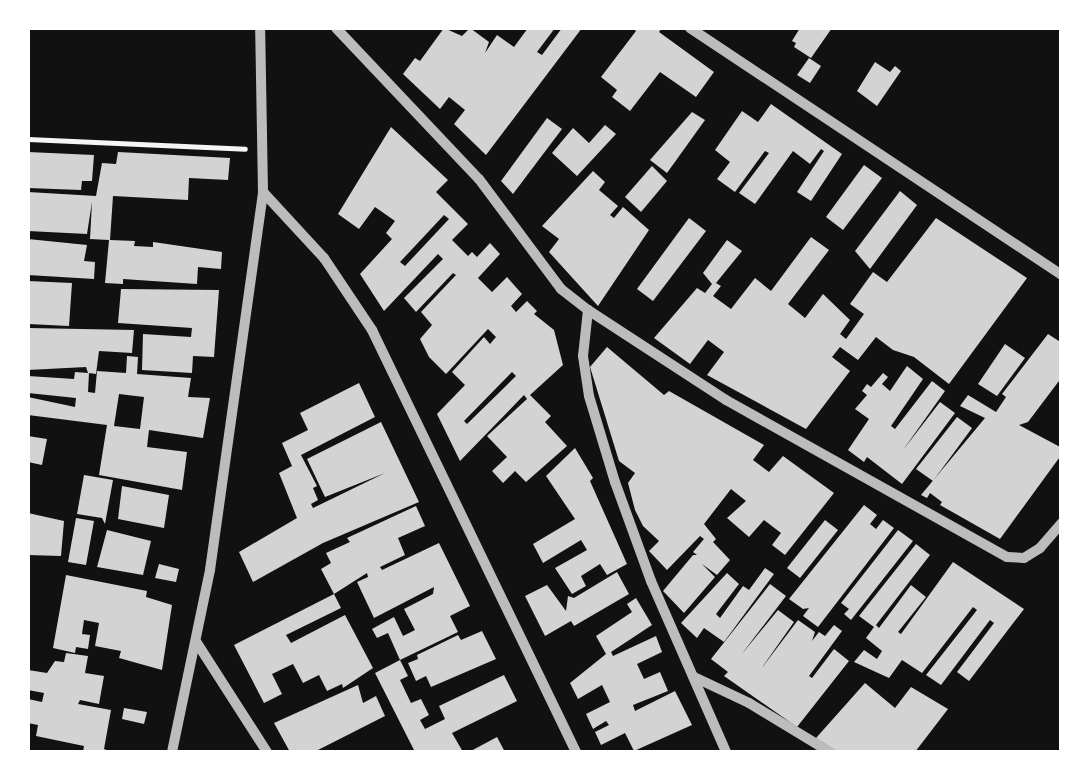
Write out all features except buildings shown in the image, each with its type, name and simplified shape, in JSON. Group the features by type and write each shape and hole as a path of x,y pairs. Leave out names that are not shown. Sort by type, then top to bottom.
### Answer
{"street":[{"path":"172,752 198,642 263,192 260,28"},
{"path":"336,28 478,179 562,289 588,310 726,400 1007,557 1024,558 1040,548 1062,523"},
{"path":"690,28 1062,275"},
{"path":"263,192 324,258 372,330 576,752"},
{"path":"588,310 583,356 589,396 645,565 726,752"},
{"path":"198,642 267,752"},
{"path":"694,676 749,702 830,752"}],"path":[{"path":"28,139 263,150"}]}
